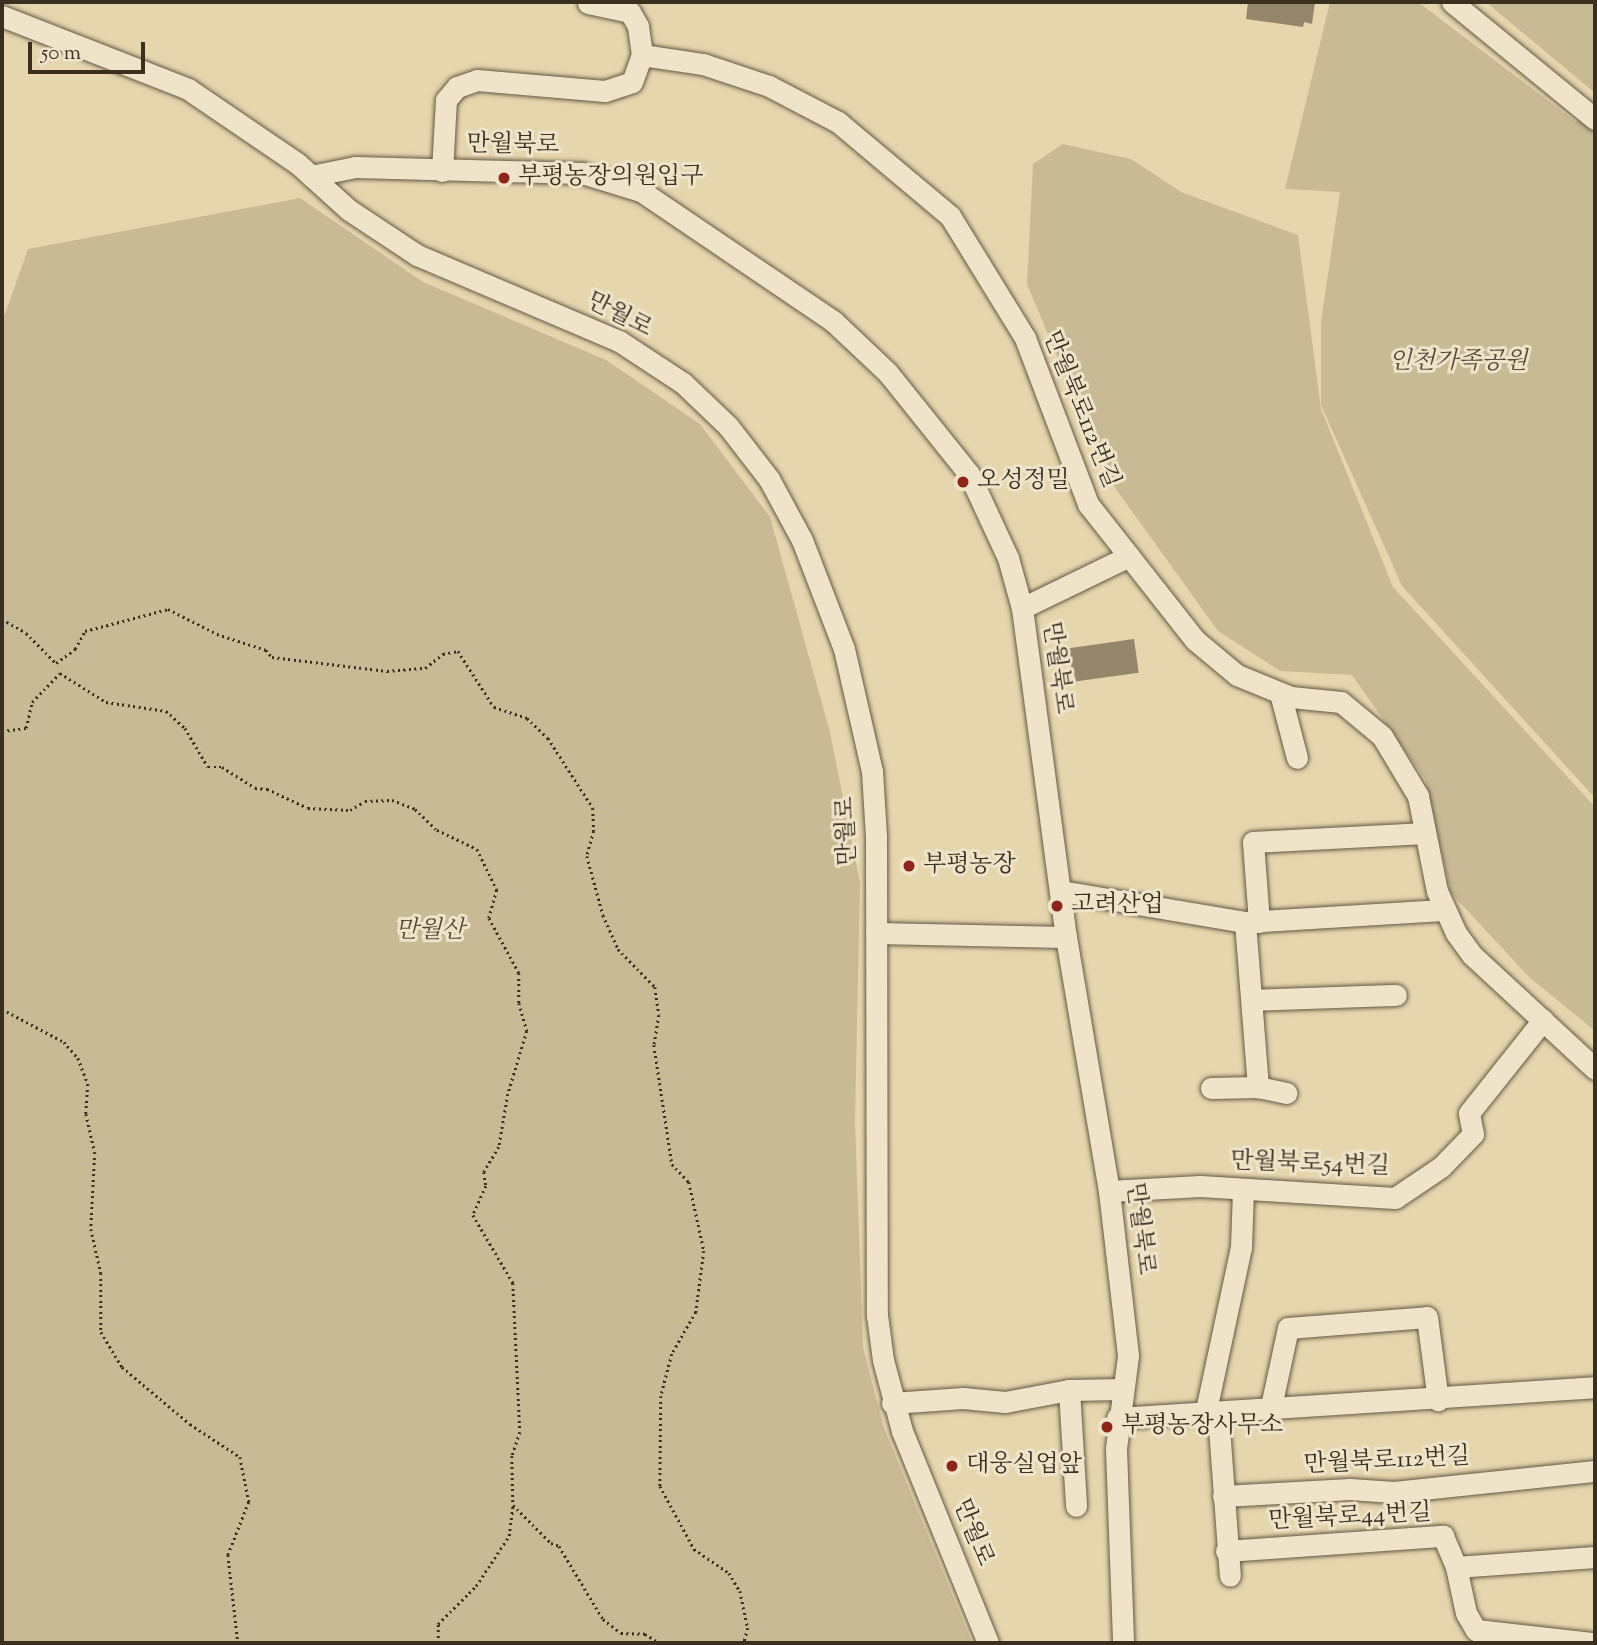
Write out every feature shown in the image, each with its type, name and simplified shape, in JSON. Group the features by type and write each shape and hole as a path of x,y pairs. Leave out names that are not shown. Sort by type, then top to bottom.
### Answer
{"street":[{"path":"1452,2 1595,119"},
{"path":"442,171 446,100 457,87 477,80 605,91 632,82 642,55 638,26 630,12 588,3"},
{"name":"만월로","path":"2,16 188,89 311,176 349,210 417,255 618,341 662,369 728,426 769,480 802,540 844,649 861,709 872,771 876,933 877,1315 892,1403 988,1643"},
{"name":"만월북로112번길","path":"642,55 703,64 769,86 838,122 950,216 1025,338 1088,503 1195,640 1237,675 1279,693 1341,702 1361,714 1407,772 1425,832 1443,910 1472,955 1595,1069"},
{"name":"만월북로","path":"311,176 355,167 582,173 612,179 641,191 833,321 888,373 969,474 1004,547 1022,608 1066,937 1109,1191 1128,1356 1118,1418 1123,1643"},
{"path":"1022,608 1129,556"},
{"path":"1279,693 1297,758"},
{"path":"1258,1087 1252,1000 1253,842 1425,832"},
{"path":"1061,891 1252,922 1443,910"},
{"path":"876,933 1066,937"},
{"path":"1252,1000 1396,995"},
{"name":"만월북로54번길","path":"1109,1191 1243,1189 1395,1198 1441,1167 1473,1134 1469,1113 1542,1020"},
{"path":"1211,1088 1258,1087 1286,1093"},
{"path":"1230,1576 1223,1496 1211,1415 1241,1247 1243,1189"},
{"path":"1270,1411 1288,1328 1427,1317 1438,1400"},
{"path":"1118,1418 1211,1415 1595,1387"},
{"path":"1069,1390 1076,1506"},
{"path":"892,1403 963,1398 1005,1402 1069,1390 1123,1390"},
{"name":"만월북로112번길","path":"1223,1496 1350,1489 1394,1492 1595,1471"},
{"name":"만월북로44번길","path":"1226,1551 1443,1536 1457,1567"},
{"path":"1591,1643 1476,1630 1466,1613 1457,1567 1595,1557"}],"path":[{"path":"56,663 75,649 85,631 168,609 217,634 266,650 272,657 387,671 425,668 443,654 458,651 494,707 527,718 548,738 593,808 594,831 587,856 603,915 618,949 655,987 659,1014 654,1045 671,1164 689,1181 704,1251 696,1312 671,1354 661,1396 660,1486 694,1549 729,1573 740,1591 748,1628 744,1643"},
{"path":"2,619 26,633 56,663 60,673 106,702 166,711 185,728 208,767 222,767 254,788 308,808 350,810 365,801 392,800 415,809 437,830 477,849 497,890 489,918 519,973 519,1003 527,1031 508,1094 499,1147 484,1172 486,1186 473,1215 513,1283 520,1432 512,1456 513,1505 509,1536 476,1586 438,1625 438,1643"},
{"path":"2,732 26,728 32,702 60,673"},
{"path":"2,1009 64,1042 78,1058 88,1084 86,1114 95,1152 91,1228 101,1273 101,1332 122,1367 190,1424 240,1457 249,1502 228,1555 238,1643"},
{"path":"513,1505 551,1544 559,1546 603,1619 621,1633 645,1634 660,1643"}],"green space":[{"name":"인천가족공원","path":"1330,2 1418,2 1576,122 1595,102 1595,798 1402,586 1321,405 1321,322 1340,192 1285,189"},
{"path":"1486,2 1595,2 1595,93"},
{"path":"1063,144 1131,159 1181,192 1298,235 1321,409 1393,587 1595,807 1595,1031 1529,977 1451,893 1425,779 1352,675 1280,671 1218,631 1108,478 1027,284 1033,164"},
{"name":"만월산","path":"300,198 423,282 606,360 700,424 770,517 830,732 860,883 855,1122 863,1347 884,1428 972,1643 2,1643 2,322 28,249"}],"building":[{"path":"1248,2 1315,2 1312,24 1304,22 1303,27 1246,19"},
{"path":"1134,639 1139,673 1073,682 1069,648"}],"place":[{"name":"부평농장의원입구","path":"504,178"},
{"name":"오성정밀","path":"963,482"},
{"name":"부평농장","path":"909,866"},
{"name":"고려산업","path":"1057,906"},
{"name":"부평농장사무소","path":"1107,1427"},
{"name":"대웅실업앞","path":"952,1466"}]}
